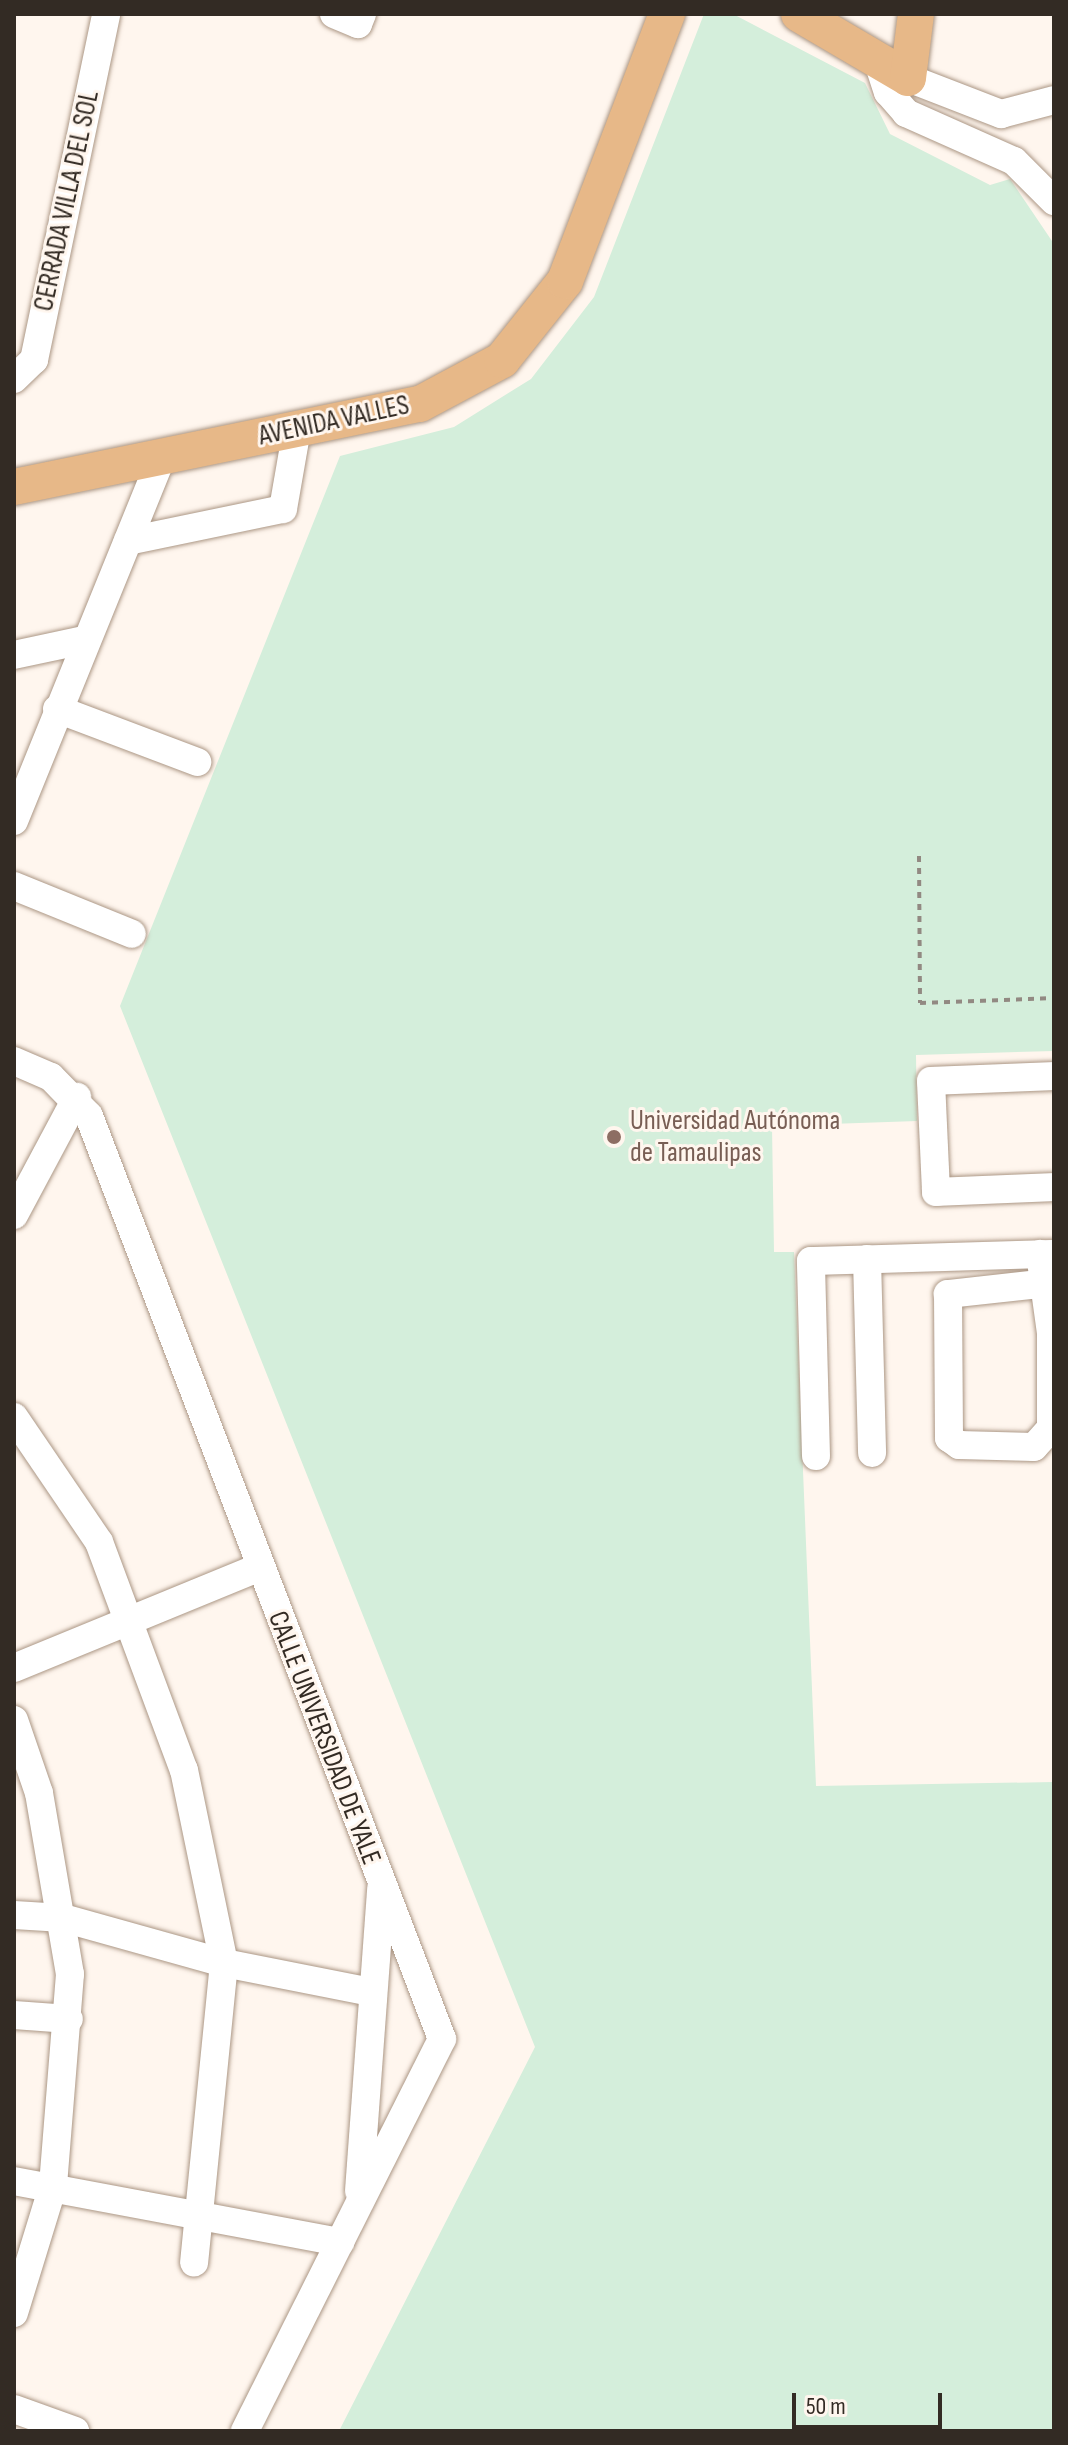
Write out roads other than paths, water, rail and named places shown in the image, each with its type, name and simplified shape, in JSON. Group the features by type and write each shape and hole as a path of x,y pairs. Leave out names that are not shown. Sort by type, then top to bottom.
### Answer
{"main road":[{"name":"AVENIDA VALLES","path":"14,487 420,404 502,360 565,281 667,14"},
{"path":"799,14 908,78 916,14"}],"street":[{"name":"CERRADA VILLA DEL SOL","path":"14,379 34,360 106,14"},
{"path":"334,14 358,24 362,14"},
{"path":"877,59 888,92 906,113 1014,161 1052,196"},
{"path":"908,78 1001,114 1054,100"},
{"path":"128,541 283,509 297,429"},
{"path":"14,821 84,640 162,457"},
{"path":"14,655 84,640"},
{"path":"57,709 197,762"},
{"path":"14,886 132,934"},
{"path":"14,1061 77,1097 14,1215"},
{"path":"1054,1076 931,1081 936,1192 1054,1187"},
{"name":"CALLE UNIVERSIDAD DE YALE","path":"77,1097 442,2039 245,2431"},
{"path":"816,1456 811,1261 1047,1254 1039,1284 1051,1333 1047,1438 1034,1447 959,1445 949,1438 948,1294 958,1287 1039,1284"},
{"path":"867,1259 872,1453"},
{"path":"14,1417 99,1542 131,1620 184,1770 224,1963 203,2218 194,2263"},
{"path":"14,1668 258,1568"},
{"path":"14,2313 53,2186 69,2019 63,1918 16,1730"},
{"path":"358,2206 381,1885"},
{"path":"14,1915 63,1918 224,1963 371,1992"},
{"path":"14,2015 69,2019"},
{"path":"14,2181 340,2242"},
{"path":"14,2409 75,2431"}],"place":[{"name":"Universidad Autónoma de Tamaulipas","path":"614,1137"}]}
